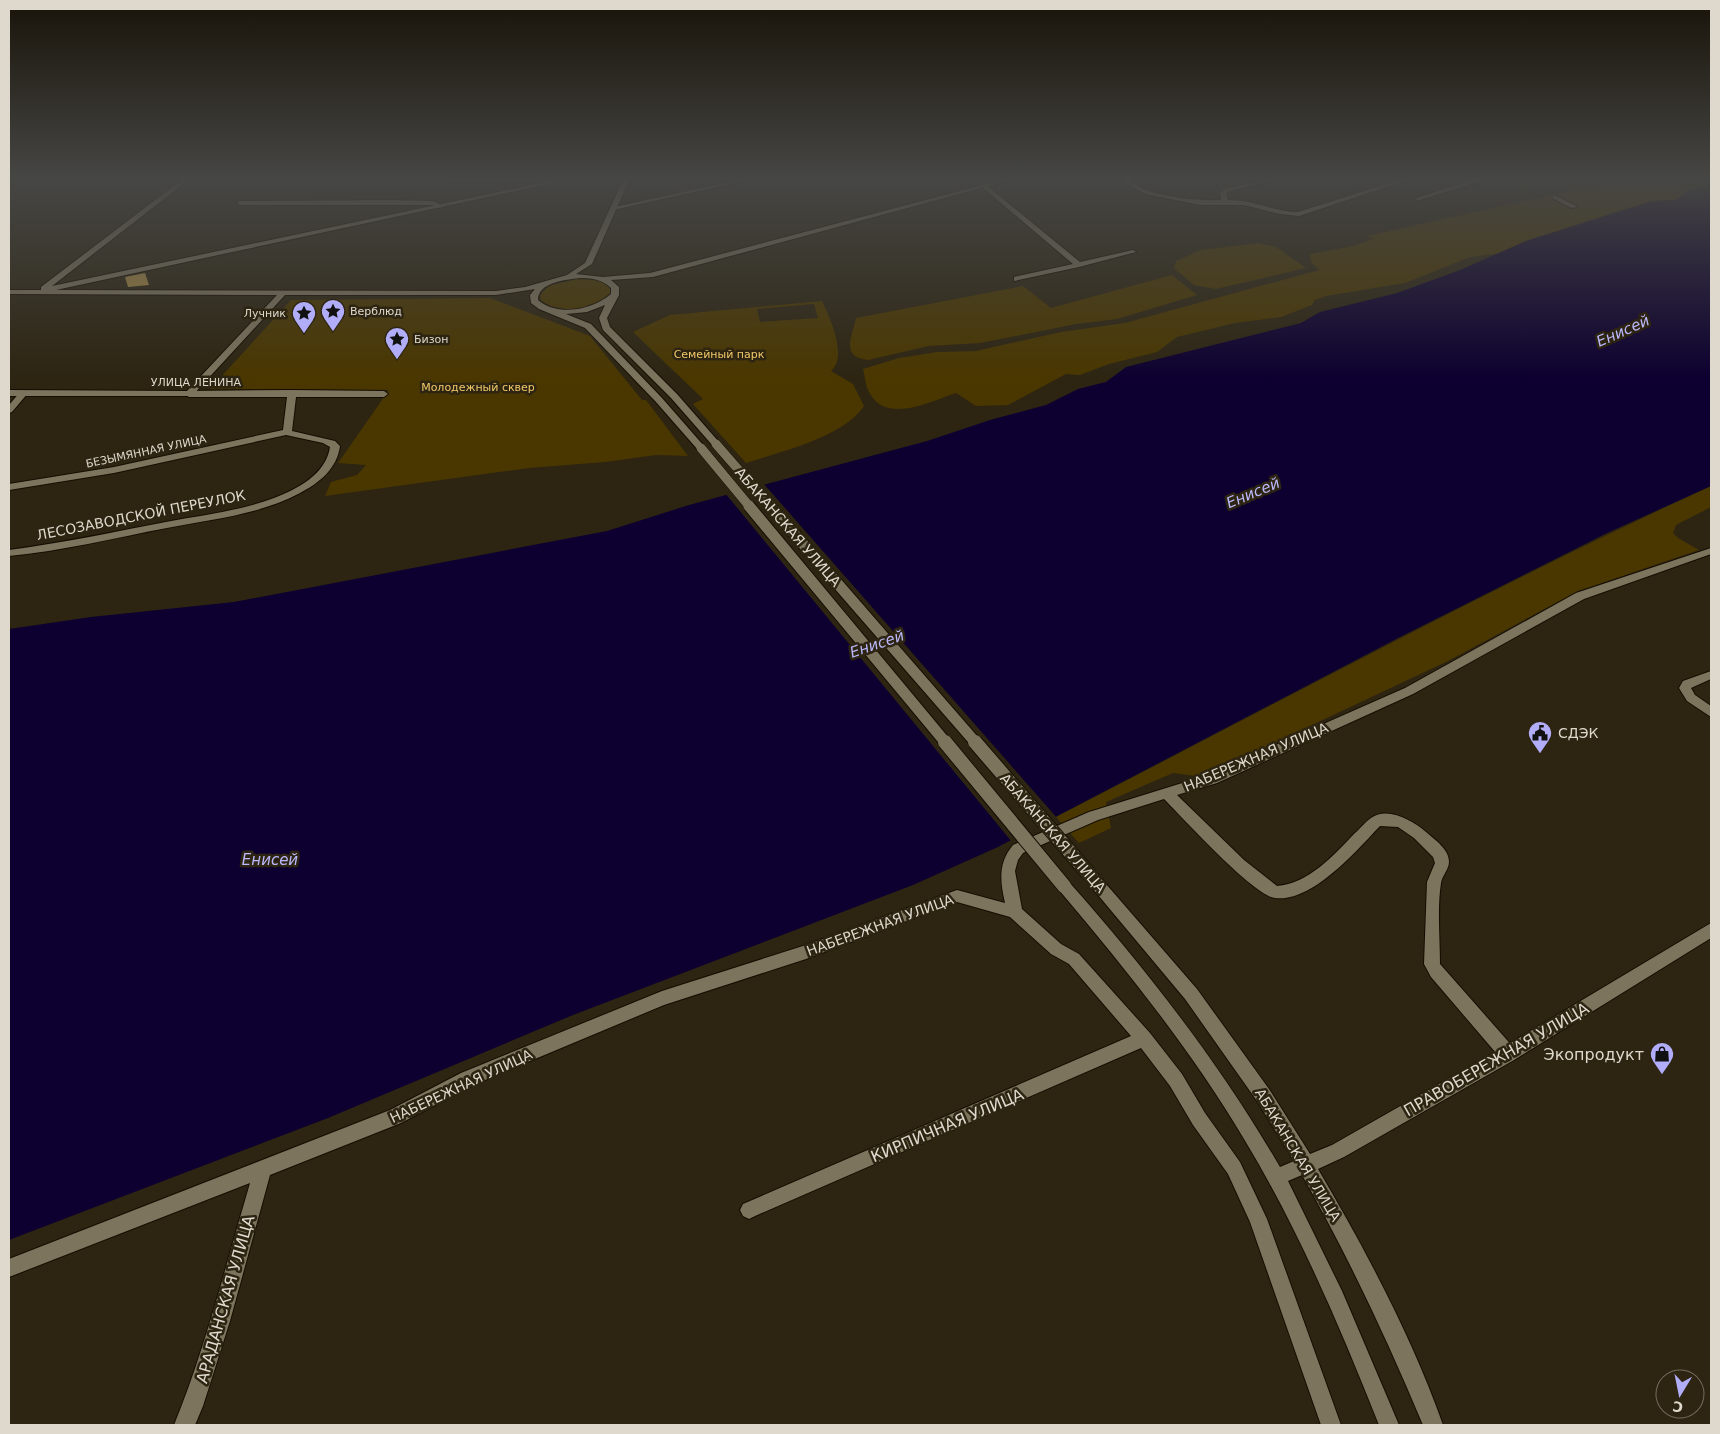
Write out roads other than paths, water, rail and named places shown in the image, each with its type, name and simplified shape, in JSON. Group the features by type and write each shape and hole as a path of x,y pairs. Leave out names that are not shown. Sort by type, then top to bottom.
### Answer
{"street":[{"path":"40,292 101,245"},
{"path":"40,292 259,245"},
{"path":"597,245 588,264 575,273 538,289 534,295 536,303 545,308 581,310 601,305 630,284 649,275"},
{"path":"9,292 496,293 526,289 579,276 602,279 649,275 762,245"},
{"path":"1055,245 1079,265"},
{"path":"1017,279 1133,252"},
{"path":"588,264 602,279 615,287 614,296"},
{"path":"189,394 283,293"},
{"name":"АБАКАНСКАЯ УЛИЦА","path":"496,293 524,299 588,326 659,400 1140,975 1227,1095 1275,1178 1301,1225 1336,1300 1389,1425"},
{"name":"АБАКАНСКАЯ УЛИЦА","path":"614,296 603,318 606,328 674,396 1196,1000 1270,1105 1336,1216 1393,1331 1433,1425"},
{"name":"УЛИЦА ЛЕНИНА","path":"9,393 384,394"},
{"path":"9,410 24,393"},
{"path":"287,432 292,393"},
{"name":"БЕЗЫМЯННАЯ УЛИЦА","path":"9,487 83,477 183,457 287,432"},
{"name":"ЛЕСОЗАВОДСКОЙ ПЕРЕУЛОК","path":"9,553 238,511 278,499 298,490 321,474 334,459 334,444 328,441 304,439 287,432"},
{"name":"НАБЕРЕЖНАЯ УЛИЦА","path":"1016,912 1006,879 1007,868 1012,855 1018,849 1094,816 1212,779 1409,691 1580,596 1711,551"},
{"path":"1711,675 1687,684 1685,688 1691,698 1711,712"},
{"path":"1168,794 1256,879 1275,892 1302,886 1327,868 1376,821 1386,818 1396,819 1418,834 1436,850 1442,859 1434,882 1432,964 1436,972 1508,1054"},
{"name":"НАБЕРЕЖНАЯ УЛИЦА","path":"9,1268 262,1171 395,1117 467,1079 662,998 806,952 957,896 1016,912"},
{"path":"1016,912 1056,949 1074,959 1144,1039 1176,1080 1199,1119 1234,1168 1258,1219 1331,1425"},
{"name":"ПРАВОБЕРЕЖНАЯ УЛИЦА","path":"1275,1178 1338,1151 1508,1054 1711,930"},
{"name":"КИРПИЧНАЯ УЛИЦА","path":"749,1210 1144,1039"},
{"name":"АРАДАНСКАЯ УЛИЦА","path":"184,1425 193,1406 220,1321 262,1171"}],"water":[{"name":"Енисей","path":"1517,245 1711,245 1711,486 1605,534 1398,638 998,847 913,885 573,1015 328,1118 9,1240 9,629 91,617 234,602 607,531 689,505 927,441 990,420 1046,405 1078,389 1106,382 1126,367 1301,323 1320,312 1397,293 1460,270"}],"place":[{"name":"Верблюд","path":"333,332"},
{"name":"Лучник","path":"304,334"},
{"name":"Бизон","path":"397,360"},
{"name":"СДЭК","path":"1540,754"},
{"name":"Экопродукт","path":"1662,1075"}],"park label":[{"name":"Семейный парк","path":"719,354"},
{"name":"Молодежный сквер","path":"478,387"}]}
